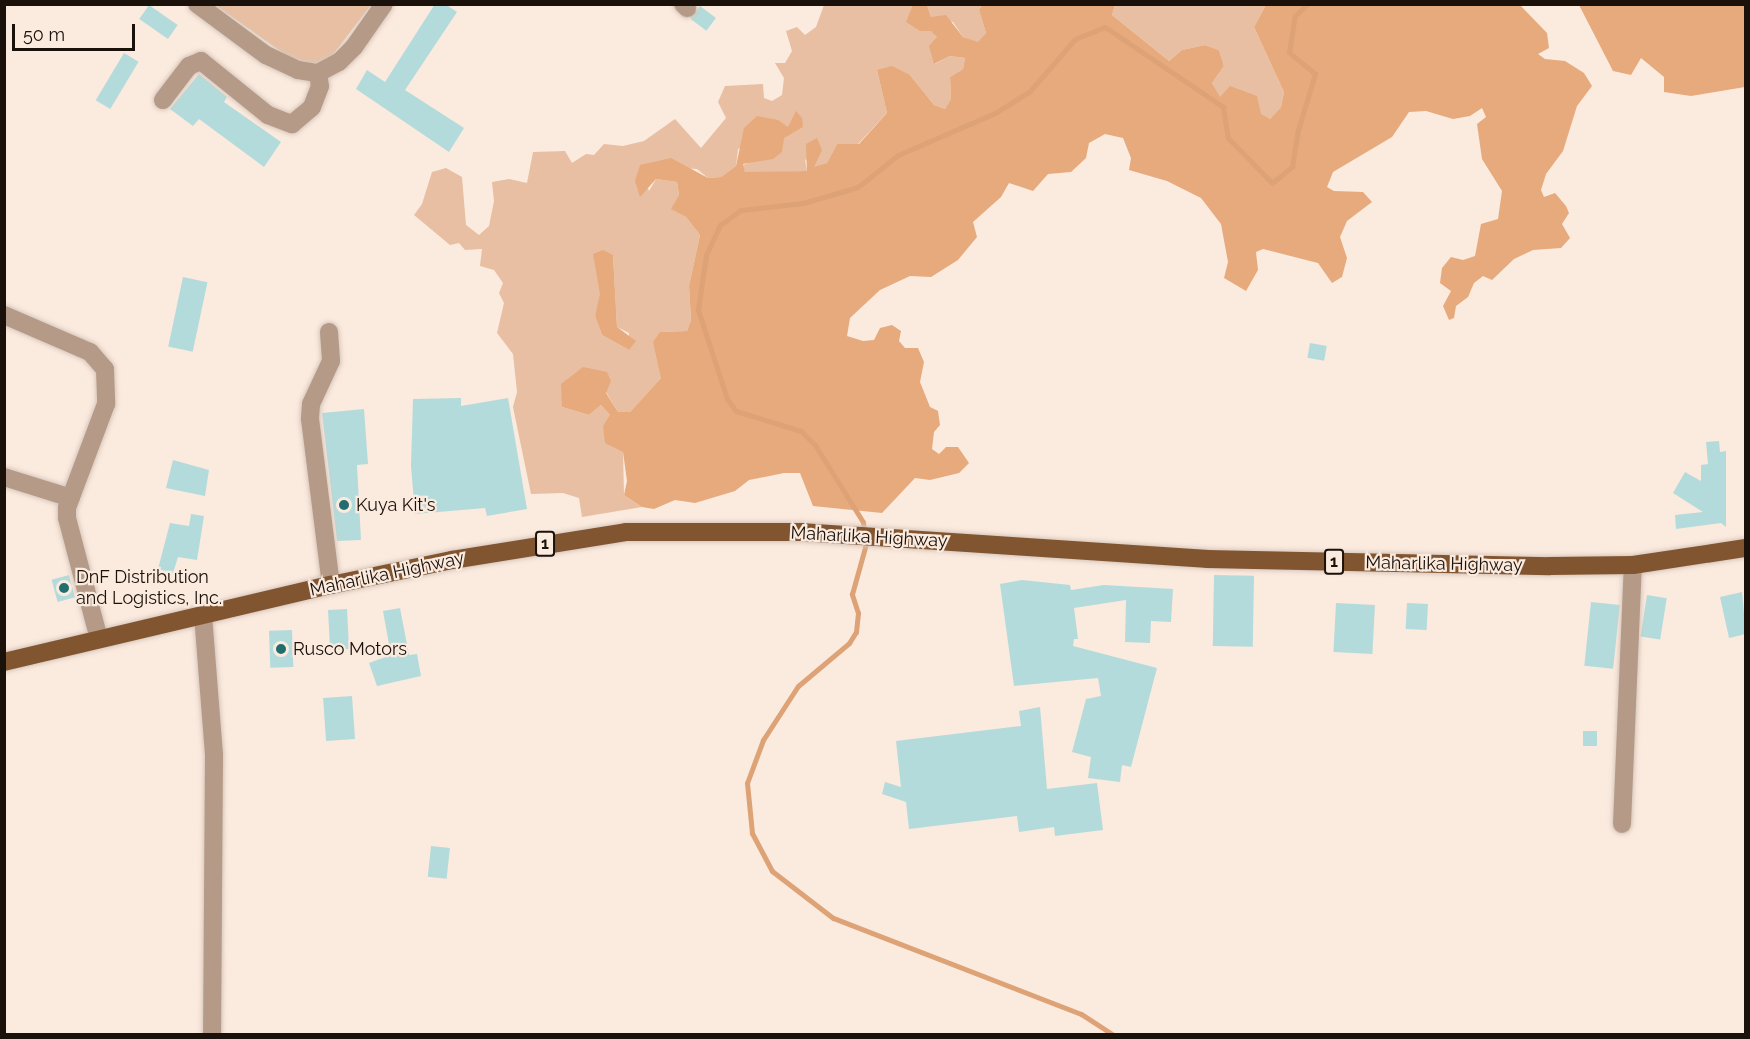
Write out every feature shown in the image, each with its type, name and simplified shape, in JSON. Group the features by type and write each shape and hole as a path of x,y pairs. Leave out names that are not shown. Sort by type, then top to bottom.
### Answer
{"main road":[{"name":"Maharlika Highway","path":"4,662 331,585 452,560 626,532 802,532 1207,559 1633,565 1746,548"}],"street":[{"path":"197,4 266,56 298,70 318,73 339,62 354,47 384,4"},
{"path":"163,100 189,66 201,61 268,115 292,124 301,120 315,101 320,86 318,73"},
{"path":"4,315 90,352 105,369 106,404 70,498 67,518 99,639"},
{"path":"328,332 331,361 310,404 310,419 331,585"},
{"path":"4,477 70,498"},
{"path":"1622,824 1633,565"},
{"path":"203,615 213,755 212,1035"}],"shaded area":[{"path":"215,5 371,5 328,61 309,64 286,55"},
{"path":"824,5 913,5 937,37 935,64 950,56 965,58 963,69 950,77 951,99 945,109 934,105 910,75 877,70 887,113 858,144 837,144 827,163 814,168 805,159 807,171 745,173 743,165 755,161 784,138 788,128 738,149 736,166 721,177 708,178 697,169 640,166 649,191 656,179 677,182 679,195 672,209 686,217 700,235 689,286 691,320 687,331 660,332 661,378 630,412 618,412 606,392 562,407 589,415 601,405 610,415 623,452 624,495 642,507 582,517 579,498 563,493 531,494 513,407 517,392 513,354 497,333 504,303 499,293 503,283 494,270 480,266 482,249 465,250 459,243 450,245 414,215 422,204 432,172 446,168 462,177 466,225 479,235 489,226 494,201 492,182 509,179 527,183 533,152 565,151 572,163 586,154 594,155 604,144 623,146 644,141 675,119 701,148 726,118 718,102 725,86 763,84 764,98 772,101 782,95 784,78 775,63 785,63 792,51 786,31 797,27 805,35 816,27","holes":["613,255 617,327 629,333 629,350 602,335 595,316"]},
{"path":"913,5 927,5 931,17 946,15 963,37 978,42 986,33 979,10 982,5 1115,5 1112,15 1169,61 1182,50 1205,45 1219,50 1224,66 1212,83 1220,97 1230,86 1257,96 1261,114 1270,119 1281,107 1284,92 1254,27 1266,5 1520,5 1547,33 1549,48 1538,54 1545,59 1565,61 1584,73 1592,86 1577,106 1563,151 1546,174 1541,190 1544,197 1555,193 1566,206 1569,213 1562,224 1570,238 1561,248 1533,250 1514,259 1492,280 1483,276 1474,283 1468,297 1456,306 1454,318 1449,320 1443,306 1451,291 1440,283 1442,268 1451,257 1463,260 1475,256 1481,224 1498,219 1502,191 1482,159 1477,124 1486,117 1482,108 1470,116 1453,119 1426,111 1409,112 1392,137 1333,172 1327,187 1334,191 1363,192 1372,202 1347,221 1340,237 1347,258 1342,277 1332,283 1318,263 1263,249 1256,252 1258,270 1246,291 1224,278 1228,262 1221,224 1201,198 1167,181 1129,170 1131,158 1123,138 1105,134 1089,143 1086,158 1071,172 1048,174 1033,191 1009,183 1001,197 973,222 977,237 958,260 931,277 910,276 880,290 850,318 847,336 863,341 874,340 880,328 892,325 901,331 899,341 905,348 918,348 924,362 920,382 930,407 938,411 940,425 934,432 932,449 939,454 946,447 958,447 969,463 959,473 930,480 915,478 882,513 813,506 800,473 784,473 749,480 735,491 695,503 675,500 654,509 642,507 624,495 627,481 623,452 605,443 603,426 610,415 601,405 589,415 562,407 561,384 583,367 607,372 611,381 606,393 618,412 630,412 661,378 653,342 660,332 687,331 691,320 689,286 700,235 686,217 671,209 679,195 677,182 656,179 640,197 635,181 640,165 671,158 708,178 721,177 736,166 744,128 757,116 778,120 788,127 796,111 802,118 803,127 784,138 782,152 773,159 743,164 745,172 807,171 806,144 817,138 822,150 814,167 827,163 837,144 859,144 887,113 877,70 892,66 910,75 934,105 945,109 951,99 950,77 963,69 965,58 950,56 934,64 929,46 937,37 931,31 920,31 906,22"},
{"path":"927,5 982,5 979,10 986,33 978,43 963,37 953,22 931,17"},
{"path":"1115,5 1266,5 1254,27 1284,92 1281,107 1270,119 1220,98 1212,83 1224,66 1219,50 1205,45 1182,50 1169,61 1112,15"},
{"path":"1579,5 1745,5 1745,87 1691,96 1664,92 1664,77 1641,58 1631,75 1613,71"},
{"path":"603,250 613,255 617,327 636,341 629,350 602,335 595,316 600,294 593,254"}],"building":[{"path":"435,4 445,4 457,12 405,90 464,128 449,152 356,89 367,70 385,82"},
{"path":"149,5 178,25 168,39 139,19"},
{"path":"700,6 716,18 706,31 690,19"},
{"path":"124,53 139,62 110,109 96,100"},
{"path":"199,74 227,97 224,102 281,142 264,167 199,119 193,126 170,109"},
{"path":"183,277 207,282 193,352 168,346"},
{"path":"1310,343 1327,346 1324,361 1307,358"},
{"path":"461,398 461,406 508,398 527,509 487,516 485,508 415,514 411,466 413,399"},
{"path":"364,409 368,464 357,465 361,540 337,541 322,413"},
{"path":"1719,441 1720,452 1726,451 1726,527 1721,523 1676,529 1675,515 1703,512 1673,493 1685,472 1701,481 1701,465 1708,464 1706,442"},
{"path":"173,460 209,470 205,496 166,488"},
{"path":"191,514 204,516 197,560 178,557 173,573 158,569 170,523 189,526"},
{"name":"DnF Distribution and Logistics, Inc.","path":"69,575 75,597 58,602 52,580"},
{"path":"1214,575 1254,576 1253,647 1213,646"},
{"path":"1022,580 1070,585 1071,590 1104,585 1173,589 1171,622 1151,621 1150,643 1125,642 1126,600 1074,608 1078,639 1074,639 1073,646 1157,668 1131,767 1122,765 1120,782 1088,778 1091,757 1072,752 1086,699 1101,696 1098,678 1014,686 1000,584"},
{"path":"1742,592 1746,634 1729,638 1720,597"},
{"path":"1647,595 1667,598 1660,640 1640,636"},
{"path":"1591,602 1620,605 1613,669 1584,666"},
{"path":"1336,603 1375,605 1372,654 1333,652"},
{"path":"1407,603 1428,604 1427,630 1406,629"},
{"path":"400,608 409,655 417,654 421,676 377,686 369,663 391,655 383,611"},
{"path":"347,609 349,649 330,650 328,610"},
{"name":"Rusco Motors","path":"292,630 293,667 270,668 269,631"},
{"path":"352,696 355,739 326,741 323,698"},
{"path":"1040,707 1047,789 1097,783 1103,830 1055,836 1054,827 1019,832 1017,816 909,829 906,802 882,794 885,782 901,787 896,741 1021,726 1019,711"},
{"path":"1583,731 1597,731 1597,746 1583,746"},
{"path":"431,846 450,848 447,879 428,877"}],"waterway":[{"path":"1112,1034 1081,1014 833,918 772,871 752,833 747,783 763,740 798,686 849,643 856,632 858,613 852,594 866,544 863,522 815,445 801,431 736,411 727,399 698,310 706,255 720,225 741,210 803,203 858,187 898,155 995,113 1029,92 1075,39 1105,27 1223,107 1228,138 1272,183 1292,167 1298,130 1315,74 1289,52 1295,16 1307,4"}],"place":[{"name":"Kuya Kit's","path":"344,505"},
{"name":"DnF Distribution and Logistics, Inc.","path":"64,588"},
{"name":"Rusco Motors","path":"281,649"}]}
